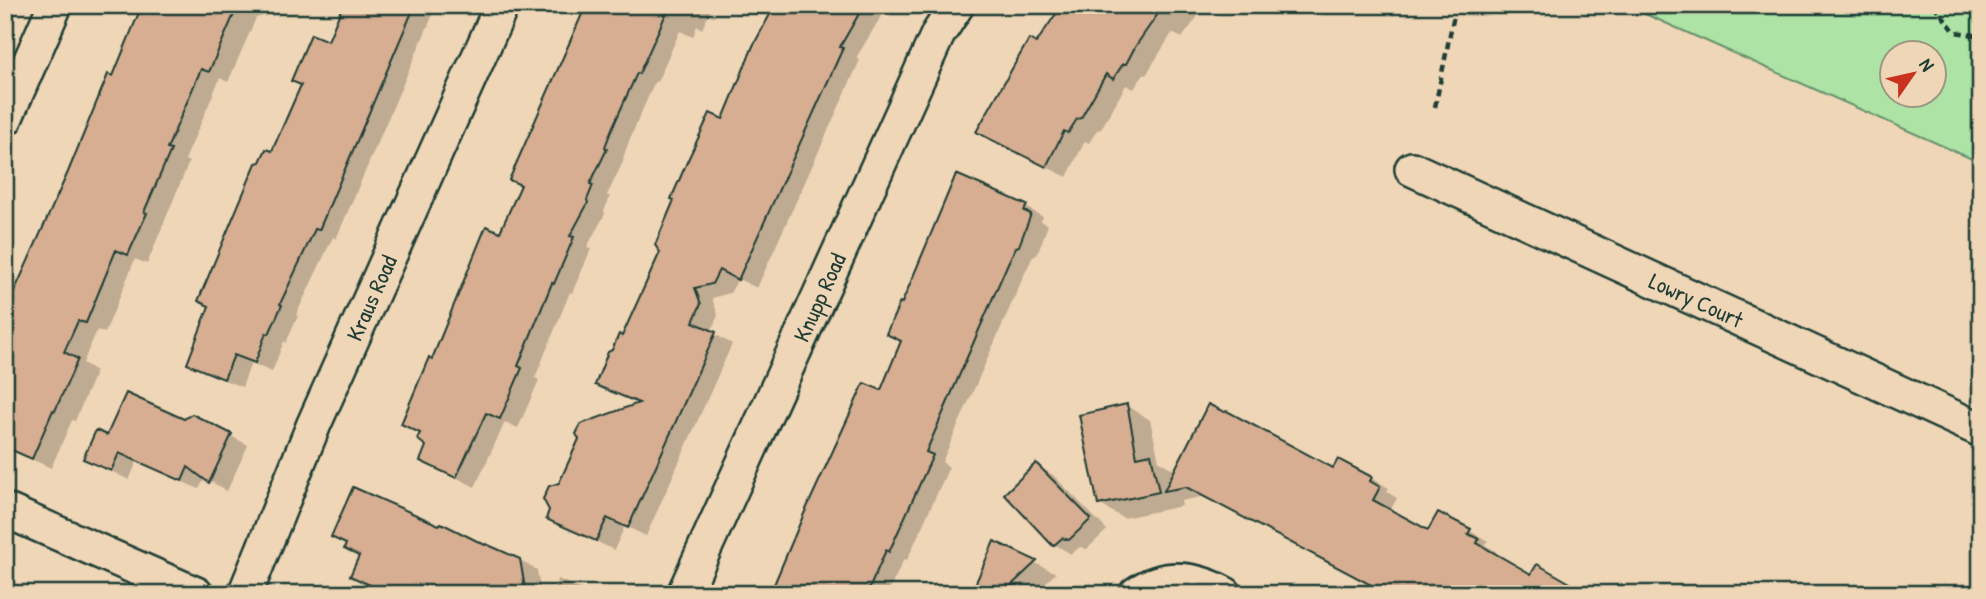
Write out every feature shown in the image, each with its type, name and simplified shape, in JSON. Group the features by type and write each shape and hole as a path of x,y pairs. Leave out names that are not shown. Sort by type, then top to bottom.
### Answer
{"street":[{"path":"5,118 55,5"},
{"name":"Kraus Road","path":"246,594 314,424 502,5"},
{"name":"Knupp Road","path":"684,594 938,34 957,5"},
{"name":"Lowry Court","path":"1412,169 1981,430"},
{"path":"5,510 196,594"},
{"path":"1136,594 1156,583 1175,578 1194,580 1225,594"}],"path":[{"path":"1435,107 1456,5"},
{"path":"1934,5 1955,32 1981,36"}],"green space":[{"path":"1625,5 1981,5 1981,163"}],"building":[{"path":"142,5 238,5 209,72 201,69 167,149 171,150 128,255 116,250 86,323 78,321 64,352 78,359 32,459 5,447 5,312 68,172 108,74 113,76"},
{"path":"343,5 415,5 319,230 315,229 269,334 266,333 255,363 234,355 224,379 187,364 209,306 198,301 256,163 260,162 266,149 272,151 301,85 291,81 311,34 328,41"},
{"path":"586,5 670,5 611,131 605,147 607,149 590,184 593,185 588,203 570,236 574,237 518,366 522,368 500,419 486,413 456,478 420,461 426,446 417,439 420,433 401,424 429,357 432,359 486,226 500,232 521,185 509,180"},
{"path":"775,5 864,5 840,47 843,48 738,280 719,270 712,284 695,288 701,304 693,322 716,332 628,528 607,518 596,541 546,519 549,510 543,499 549,486 559,483 579,439 576,434 581,424 639,403 595,385 608,352 612,350 619,334 622,336 660,252 655,245 674,200 671,199 710,113 723,119 753,46"},
{"path":"1062,5 1164,5 1126,64 1123,64 1113,79 1106,74 1081,118 1077,119 1068,133 1064,131 1046,167 976,132 1029,39 1036,43"},
{"path":"956,174 1027,205 1024,211 1031,214 926,452 933,455 867,594 770,594 864,383 881,390 901,341 886,334 900,302 902,303"},
{"path":"126,393 184,419 192,414 232,434 209,483 188,467 182,481 119,453 111,471 83,459 96,430 107,435"},
{"path":"1127,404 1137,457 1151,454 1159,492 1098,505 1079,415"},
{"path":"1208,404 1227,411 1333,468 1338,459 1372,477 1370,481 1380,487 1373,500 1428,530 1438,512 1471,529 1468,534 1479,539 1477,543 1531,574 1537,564 1589,594 1388,594 1186,487 1164,491"},
{"path":"1036,463 1091,519 1069,540 1062,538 1053,546 1004,494"},
{"path":"353,487 520,559 526,594 390,594 350,576 359,556 344,549 346,544 331,537"},
{"path":"994,541 1037,561 1002,594 971,594"}]}
